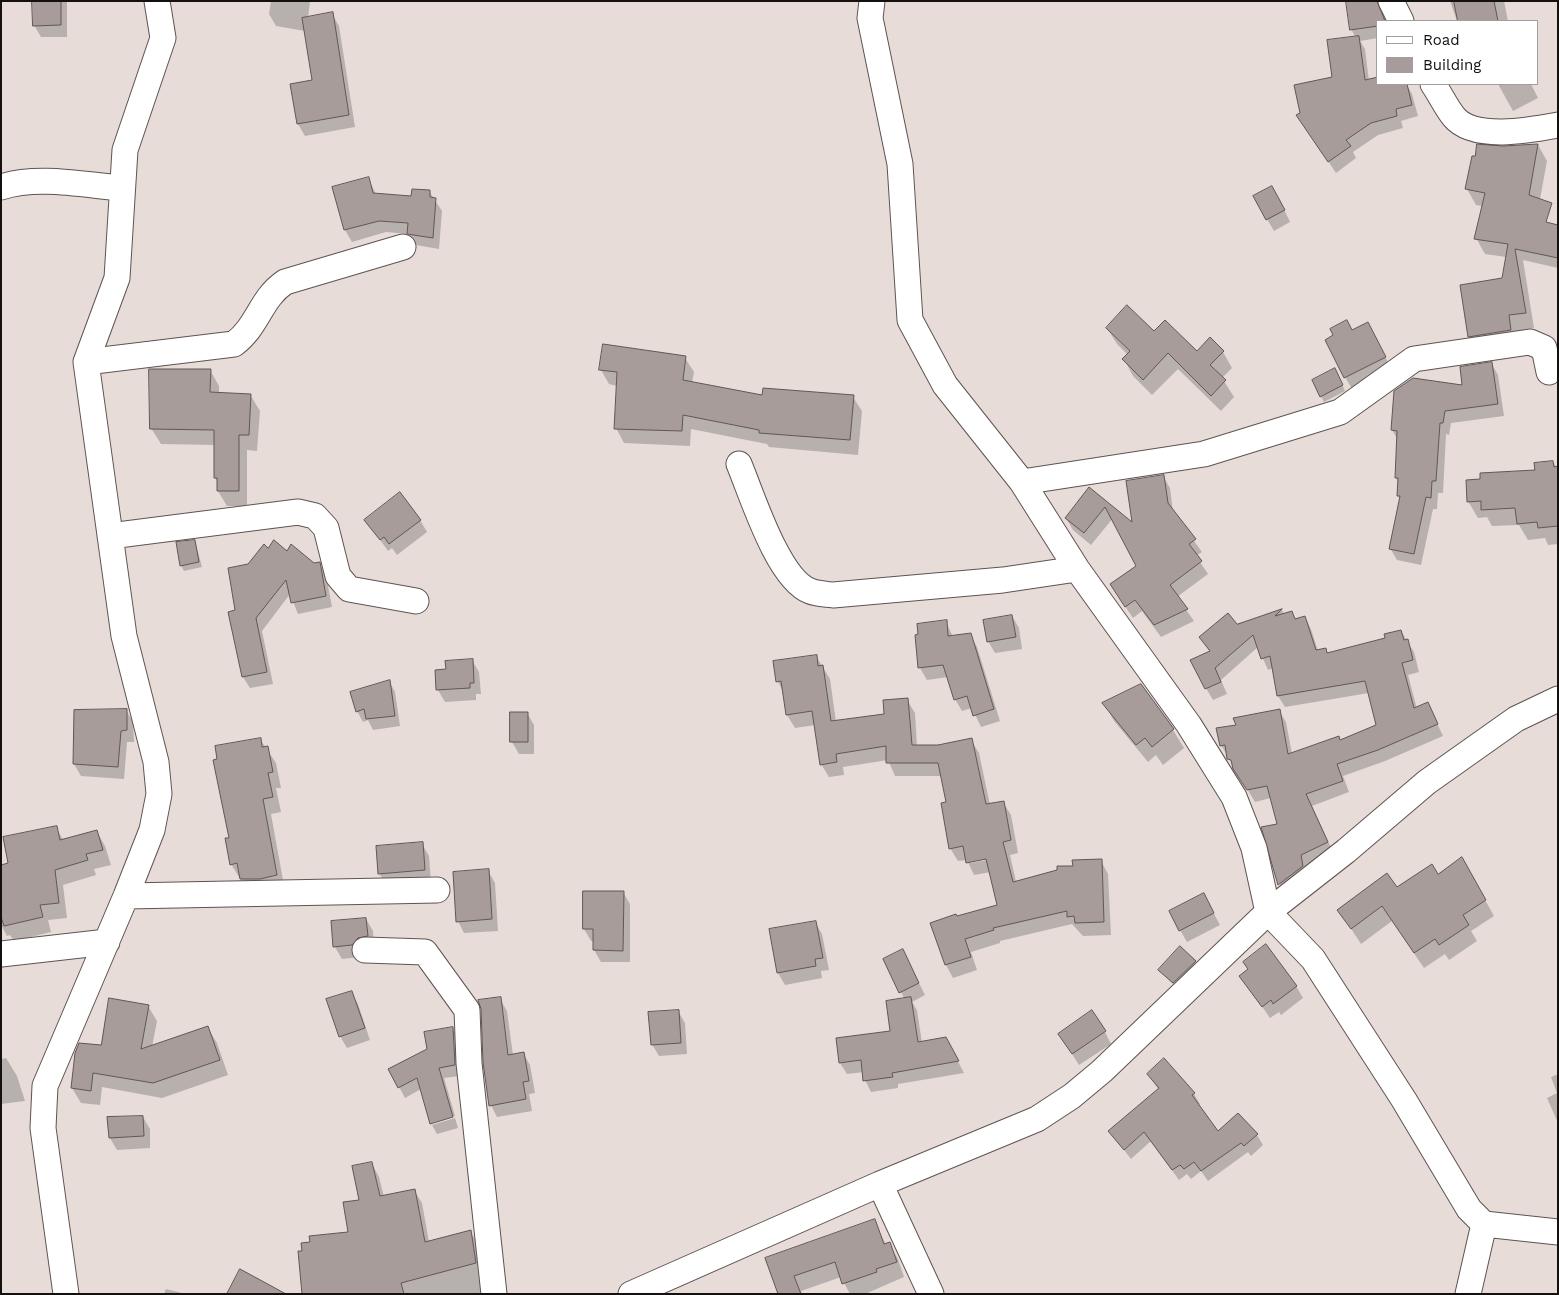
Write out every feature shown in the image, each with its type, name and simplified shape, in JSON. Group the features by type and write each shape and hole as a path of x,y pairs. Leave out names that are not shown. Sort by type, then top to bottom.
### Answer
{"street":[{"path":"66,1294 42,1128 45,1086 107,942 152,830 159,794 156,762 124,636 86,362 117,278 125,150 163,38 157,1"},
{"path":"872,1 870,18 900,164 910,320 945,386 1022,482 1077,569 1189,725 1234,797 1254,848 1268,912 1313,958 1404,1100 1469,1209 1484,1224 1558,1232"},
{"path":"1391,1 1400,20"},
{"path":"1434,85 1454,118 1475,130 1521,132 1558,125"},
{"path":"1,187 23,183 122,188"},
{"path":"86,362 234,344 247,334 272,291 285,282 403,247"},
{"path":"1022,482 1204,454 1331,415 1340,412 1414,359 1530,342 1544,348 1549,372"},
{"path":"740,464 769,540 790,576 809,591 842,594 1003,580 1077,569"},
{"path":"110,536 298,512 315,516 326,528 338,576 349,589 416,601"},
{"path":"631,1294 880,1184 1037,1119 1072,1096 1102,1071 1268,912 1346,851 1427,782 1516,719 1558,700"},
{"path":"126,896 437,890"},
{"path":"1,954 107,942"},
{"path":"365,950 425,952 467,1010 469,1063 494,1294"},
{"path":"880,1184 931,1294"},
{"path":"1468,1294 1484,1224"}],"building":[{"path":"32,1 61,1 61,25 33,26"},
{"path":"1346,1 1377,1 1385,20 1376,20 1376,26 1350,30"},
{"path":"1454,1 1494,1 1498,20 1458,20"},
{"path":"333,12 349,115 297,124 290,84 312,80 302,18"},
{"path":"1359,36 1365,80 1376,77 1376,85 1407,85 1412,105 1396,109 1397,116 1371,123 1346,140 1351,146 1328,162 1296,115 1300,113 1294,85 1332,77 1327,40"},
{"path":"1477,144 1503,146 1538,144 1529,195 1552,203 1546,222 1558,225 1558,258 1515,249 1526,313 1509,315 1511,330 1468,337 1460,285 1502,278 1508,244 1474,239 1485,193 1465,189 1472,156 1475,156"},
{"path":"369,177 373,193 411,196 412,189 430,190 430,197 436,198 433,238 407,234 408,223 379,221 344,230 332,187"},
{"path":"1272,186 1285,210 1266,220 1253,196"},
{"path":"1127,305 1154,331 1165,320 1197,351 1210,337 1224,351 1210,365 1226,380 1211,396 1168,353 1143,380 1122,359 1130,351 1106,328"},
{"path":"1347,320 1352,330 1368,322 1386,357 1344,378 1325,340 1333,335 1330,329"},
{"path":"603,344 686,356 683,380 762,395 763,388 854,395 850,440 759,433 759,430 683,415 682,431 614,429 617,372 599,370"},
{"path":"1492,362 1498,404 1445,411 1443,423 1440,423 1436,481 1432,481 1431,498 1426,497 1414,554 1389,549 1400,496 1397,496 1398,478 1395,478 1397,431 1391,430 1394,391 1413,378 1462,385 1460,367"},
{"path":"1335,368 1343,385 1320,397 1312,380"},
{"path":"149,369 211,369 210,392 251,394 249,435 239,435 239,491 217,491 217,478 214,478 214,430 150,429"},
{"path":"1553,461 1554,467 1558,466 1558,526 1538,528 1537,522 1517,524 1515,508 1481,510 1481,501 1467,502 1466,480 1480,479 1480,473 1535,470 1534,463"},
{"path":"1164,475 1168,503 1196,539 1189,544 1202,561 1170,585 1188,609 1154,625 1135,600 1125,607 1110,584 1136,566 1105,507 1084,533 1065,518 1089,487 1132,522 1126,481"},
{"path":"400,492 421,520 389,544 384,537 380,540 364,520"},
{"path":"195,540 199,562 180,566 176,542"},
{"path":"274,540 287,551 291,544 314,563 320,562 326,596 291,603 286,580 256,618 267,672 242,677 228,612 235,610 228,568 248,564 264,544 268,548"},
{"path":"1282,609 1275,616 1292,611 1295,619 1305,616 1316,650 1326,648 1327,653 1385,638 1384,634 1401,630 1404,640 1408,639 1413,660 1402,663 1414,708 1428,702 1438,724 1378,750 1337,764 1343,781 1306,794 1328,842 1301,855 1303,866 1278,885 1261,827 1277,824 1267,786 1247,790 1233,769 1231,760 1227,759 1225,745 1220,746 1216,728 1236,725 1233,718 1280,709 1288,754 1339,736 1340,740 1376,725 1365,681 1277,696 1270,656 1261,659 1253,635 1215,668 1221,682 1205,689 1190,660 1210,651 1199,637 1228,613 1237,624"},
{"path":"1012,615 1016,637 987,642 983,620"},
{"path":"947,620 948,636 971,633 994,709 973,716 967,696 954,700 943,665 918,668 915,635 918,634 917,624"},
{"path":"817,655 818,666 823,665 831,721 884,714 883,700 908,698 912,745 938,745 972,738 986,804 1004,801 1011,840 1003,842 1013,882 1057,870 1057,866 1073,866 1072,860 1102,859 1104,922 1075,923 1074,916 1067,917 1067,911 993,928 994,930 965,939 971,957 945,965 930,923 956,914 957,916 997,905 986,859 966,863 963,846 949,849 941,803 946,802 938,763 886,763 886,746 836,754 837,762 820,765 812,711 786,715 781,681 776,682 773,661"},
{"path":"473,659 474,683 470,683 470,688 436,690 435,670 446,669 445,661"},
{"path":"390,680 395,716 366,719 364,709 356,712 350,692"},
{"path":"1141,684 1174,729 1152,747 1145,738 1136,745 1102,703"},
{"path":"127,709 127,730 121,731 118,767 73,764 74,710"},
{"path":"510,712 528,712 528,742 510,742"},
{"path":"261,738 262,747 268,746 273,772 268,773 273,797 263,799 277,875 260,879 240,879 237,863 230,865 225,838 229,838 213,760 217,759 215,746"},
{"path":"57,826 60,840 97,830 103,850 86,854 88,860 55,870 59,903 40,905 43,917 4,926 1,917 1,865 8,863 3,837"},
{"path":"423,842 425,870 378,874 376,846"},
{"path":"1462,857 1486,900 1463,915 1469,925 1439,945 1435,939 1414,953 1382,906 1351,929 1337,910 1387,873 1397,887 1432,864 1438,874"},
{"path":"489,869 492,919 456,922 453,872"},
{"path":"583,891 624,891 623,951 593,950 593,929 583,929"},
{"path":"1204,893 1214,913 1179,931 1169,911"},
{"path":"366,918 368,936 358,938 352,945 333,947 331,921"},
{"path":"816,921 823,958 815,959 816,966 777,973 769,929"},
{"path":"1266,944 1297,986 1273,1004 1271,1000 1262,1007 1239,976 1248,969 1243,962"},
{"path":"1180,946 1196,961 1173,983 1158,970"},
{"path":"903,949 919,983 899,993 883,959"},
{"path":"352,991 365,1028 339,1037 326,999"},
{"path":"501,997 508,1055 524,1052 529,1081 523,1082 526,1099 489,1106 483,1062 481,1009 478,1000"},
{"path":"911,997 918,1042 946,1037 959,1061 892,1073 893,1077 863,1081 861,1060 839,1063 836,1038 890,1031 886,1001"},
{"path":"109,998 149,1005 141,1049 208,1026 220,1060 153,1083 93,1073 91,1091 71,1088 75,1053 79,1043 101,1045"},
{"path":"679,1010 681,1043 651,1045 648,1012"},
{"path":"1092,1010 1106,1031 1072,1054 1058,1034"},
{"path":"453,1027 455,1065 439,1068 453,1117 430,1124 417,1078 398,1088 388,1069 427,1049 424,1032"},
{"path":"1164,1058 1195,1093 1192,1095 1218,1131 1238,1113 1258,1134 1244,1146 1241,1143 1201,1171 1194,1162 1184,1169 1180,1165 1172,1170 1144,1132 1124,1150 1108,1131 1159,1088 1147,1074"},
{"path":"143,1116 144,1136 109,1138 107,1117"},
{"path":"372,1162 380,1196 415,1189 425,1242 471,1230 476,1263 401,1283 404,1294 302,1294 298,1251 302,1251 301,1243 310,1242 309,1236 348,1232 343,1202 359,1200 352,1166"},
{"path":"875,1219 884,1244 890,1242 897,1262 876,1269 877,1272 842,1284 835,1262 794,1276 801,1294 778,1294 765,1258"},
{"path":"240,1269 286,1294 227,1294"}]}
